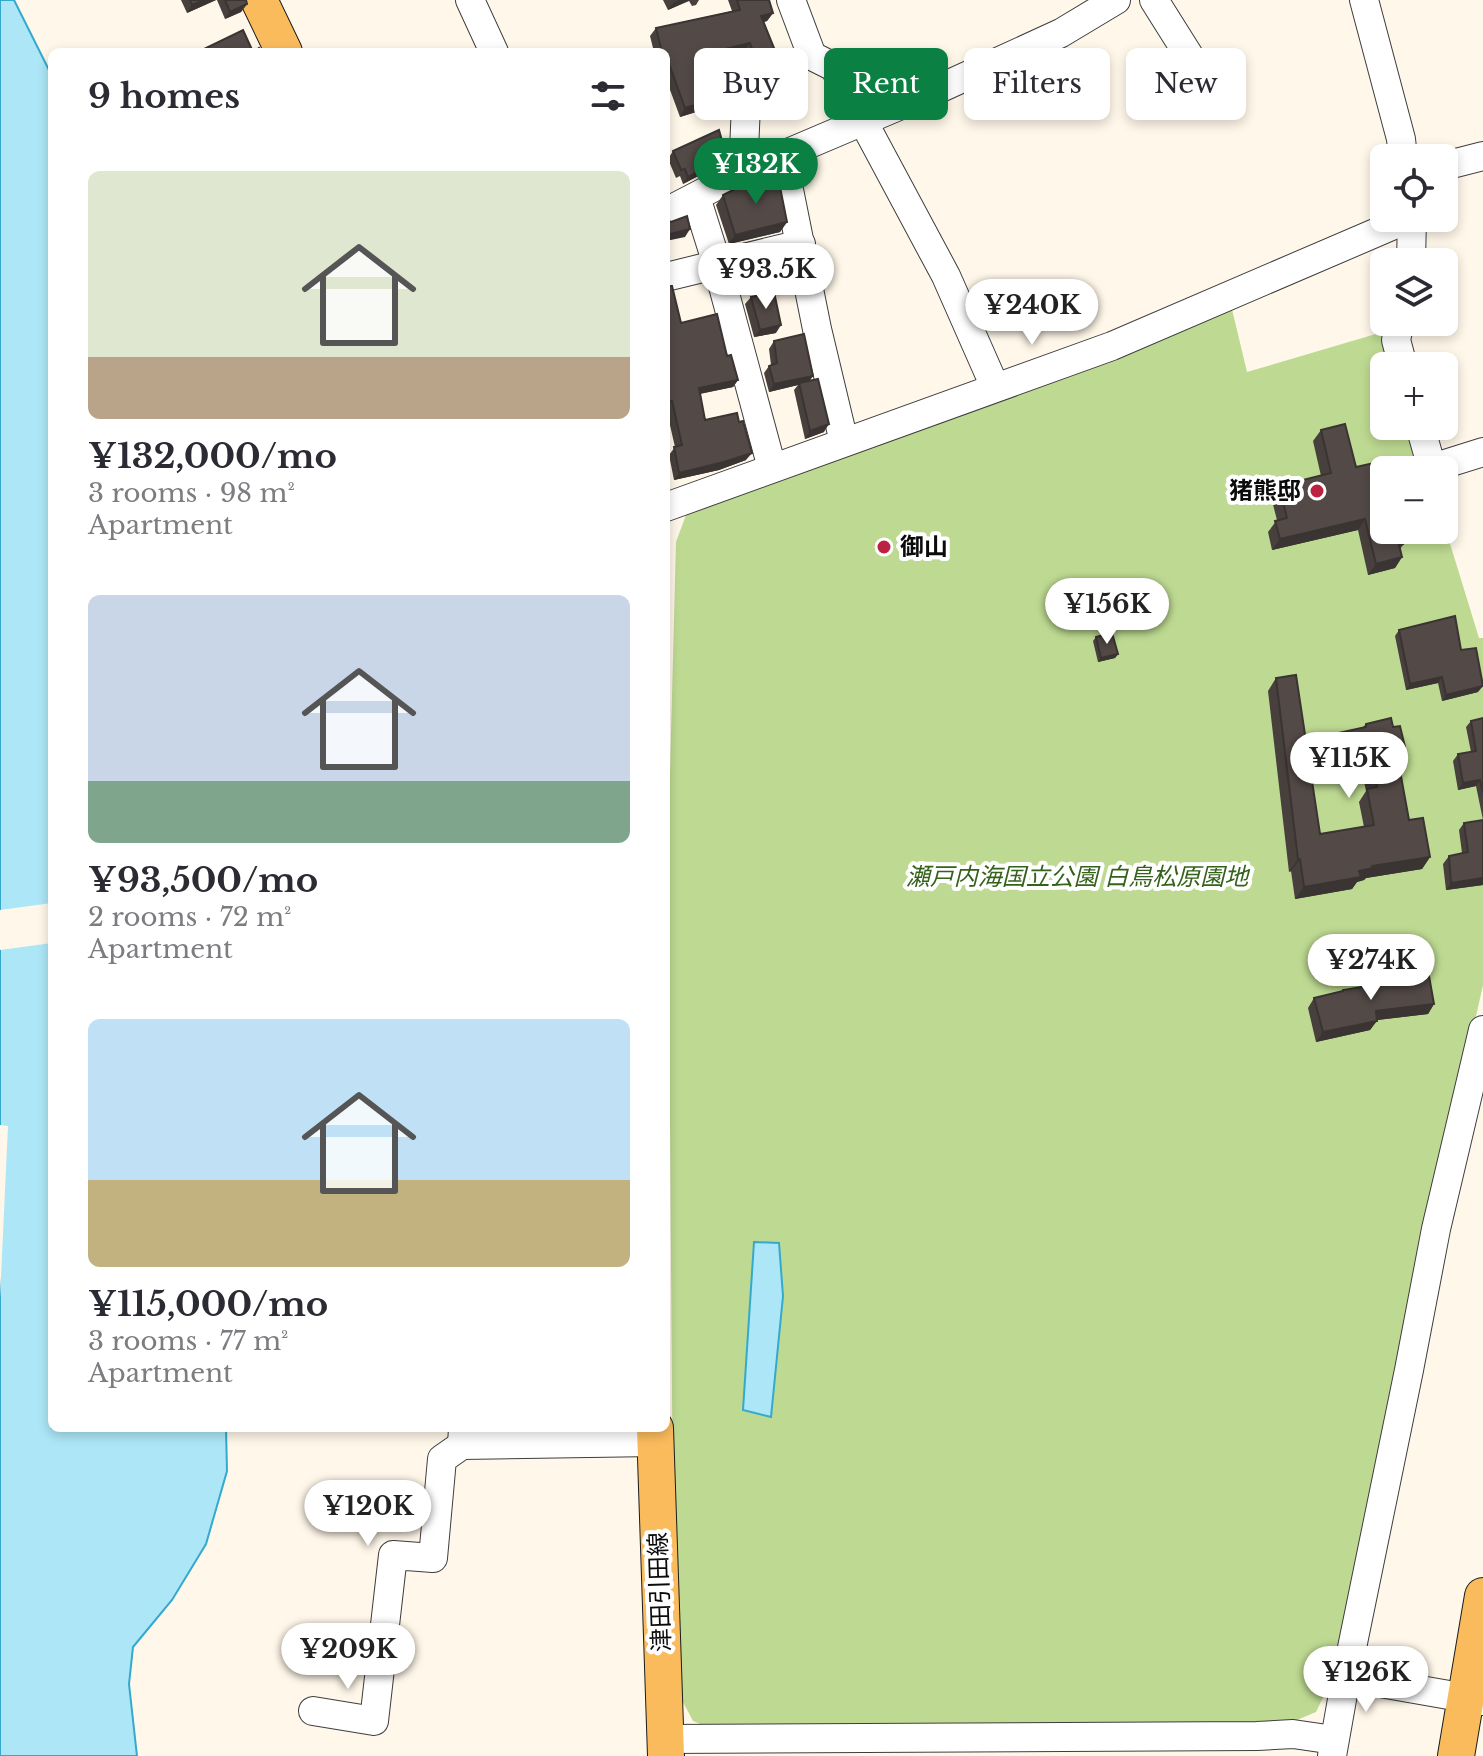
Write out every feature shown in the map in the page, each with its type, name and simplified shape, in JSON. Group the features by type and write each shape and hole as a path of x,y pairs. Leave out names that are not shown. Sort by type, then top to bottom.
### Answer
{"main road":[{"path":"267,3 283,48"},
{"name":"津田引田線","path":"655,1435 666,1748"},
{"path":"1456,1756 1474,1700 1483,1596"}],"street":[{"path":"470,0 492,48"},
{"path":"791,0 812,56 824,62"},
{"path":"948,85 1061,33 1116,0"},
{"path":"1154,0 1184,48"},
{"path":"1364,0 1402,144"},
{"path":"743,172 745,120"},
{"path":"670,210 743,172 864,120 946,276 995,387"},
{"path":"782,155 817,329 844,442"},
{"path":"1458,162 1483,156"},
{"path":"696,197 772,468"},
{"path":"670,506 1112,346 1378,232"},
{"path":"670,276 801,244"},
{"path":"1424,440 1432,468 1483,452"},
{"path":"666,1748 1293,1734 1333,1748 1436,1229 1483,1030"},
{"path":"313,1711 374,1721 393,1555 433,1558 442,1459 462,1436 655,1435"},
{"path":"1346,1677 1474,1700"}],"green space":[{"name":"瀬戸内海国立公園 白鳥松原園地","path":"1231,305 1247,372 1370,336 1387,336 1392,352 1370,352 1370,440 1418,440 1424,456 1370,456 1370,544 1450,544 1479,638 1483,638 1483,985 1409,1316 1341,1660 1316,1712 1285,1725 717,1731 693,1721 676,1689 670,774 676,542 691,508"}],"water":[{"path":"0,0 14,0 48,68 48,1432 226,1432 227,1471 206,1544 172,1600 133,1647 129,1684 137,1756 0,1756"},
{"path":"754,1242 779,1243 783,1296 771,1417 743,1410"}],"pier":[{"path":"48,904 48,944 0,950 0,910"},
{"path":"0,1125 8,1126 0,1298"}],"building":[{"path":"225,0 246,0 247,4 230,12"},
{"path":"737,0 769,0 773,13 761,16 774,48 752,48 750,43 730,48 694,48 694,106 685,108 670,67 670,48 661,48 656,28 740,10"},
{"path":"243,30 251,48 206,48"},
{"path":"719,130 724,148 705,159 709,166 688,177 685,169 681,170 673,151"},
{"path":"778,177 787,222 735,235 723,195 749,182 750,186"},
{"path":"687,216 690,229 670,234 671,222"},
{"path":"792,258 796,279 777,284 772,262"},
{"path":"670,286 681,323 717,314 727,356 731,355 738,380 699,388 705,420 737,413 739,422 743,421 752,453 679,473 674,447 682,445 672,401"},
{"path":"774,292 781,325 760,330 751,297"},
{"path":"804,334 813,376 774,384 769,366 777,363 774,341"},
{"path":"818,379 829,424 810,431 799,383"},
{"path":"1345,424 1356,467 1370,464 1370,539 1365,519 1280,539 1275,521 1287,518 1279,486 1331,473 1321,430"},
{"path":"1371,544 1403,544 1399,545 1402,557 1376,564"},
{"path":"1455,616 1461,650 1476,648 1483,686 1446,695 1442,677 1410,684 1399,630"},
{"path":"1112,633 1118,654 1101,658 1096,637"},
{"path":"1296,675 1320,834 1374,825 1367,789 1377,787 1369,755 1340,761 1334,734 1391,718 1393,727 1400,726 1405,747 1396,749 1409,820 1423,818 1430,857 1372,866 1359,871 1361,877 1304,887 1276,678"},
{"path":"1483,718 1483,793 1480,780 1463,783 1458,754 1476,751 1471,721"},
{"path":"1483,820 1483,878 1451,883 1449,856 1468,852 1464,823"},
{"path":"1429,976 1434,1004 1376,1011 1377,1021 1323,1032 1314,998 1343,990"}],"place":[{"name":"猪熊邸","path":"1317,491"},
{"name":"御山","path":"884,547"}]}
